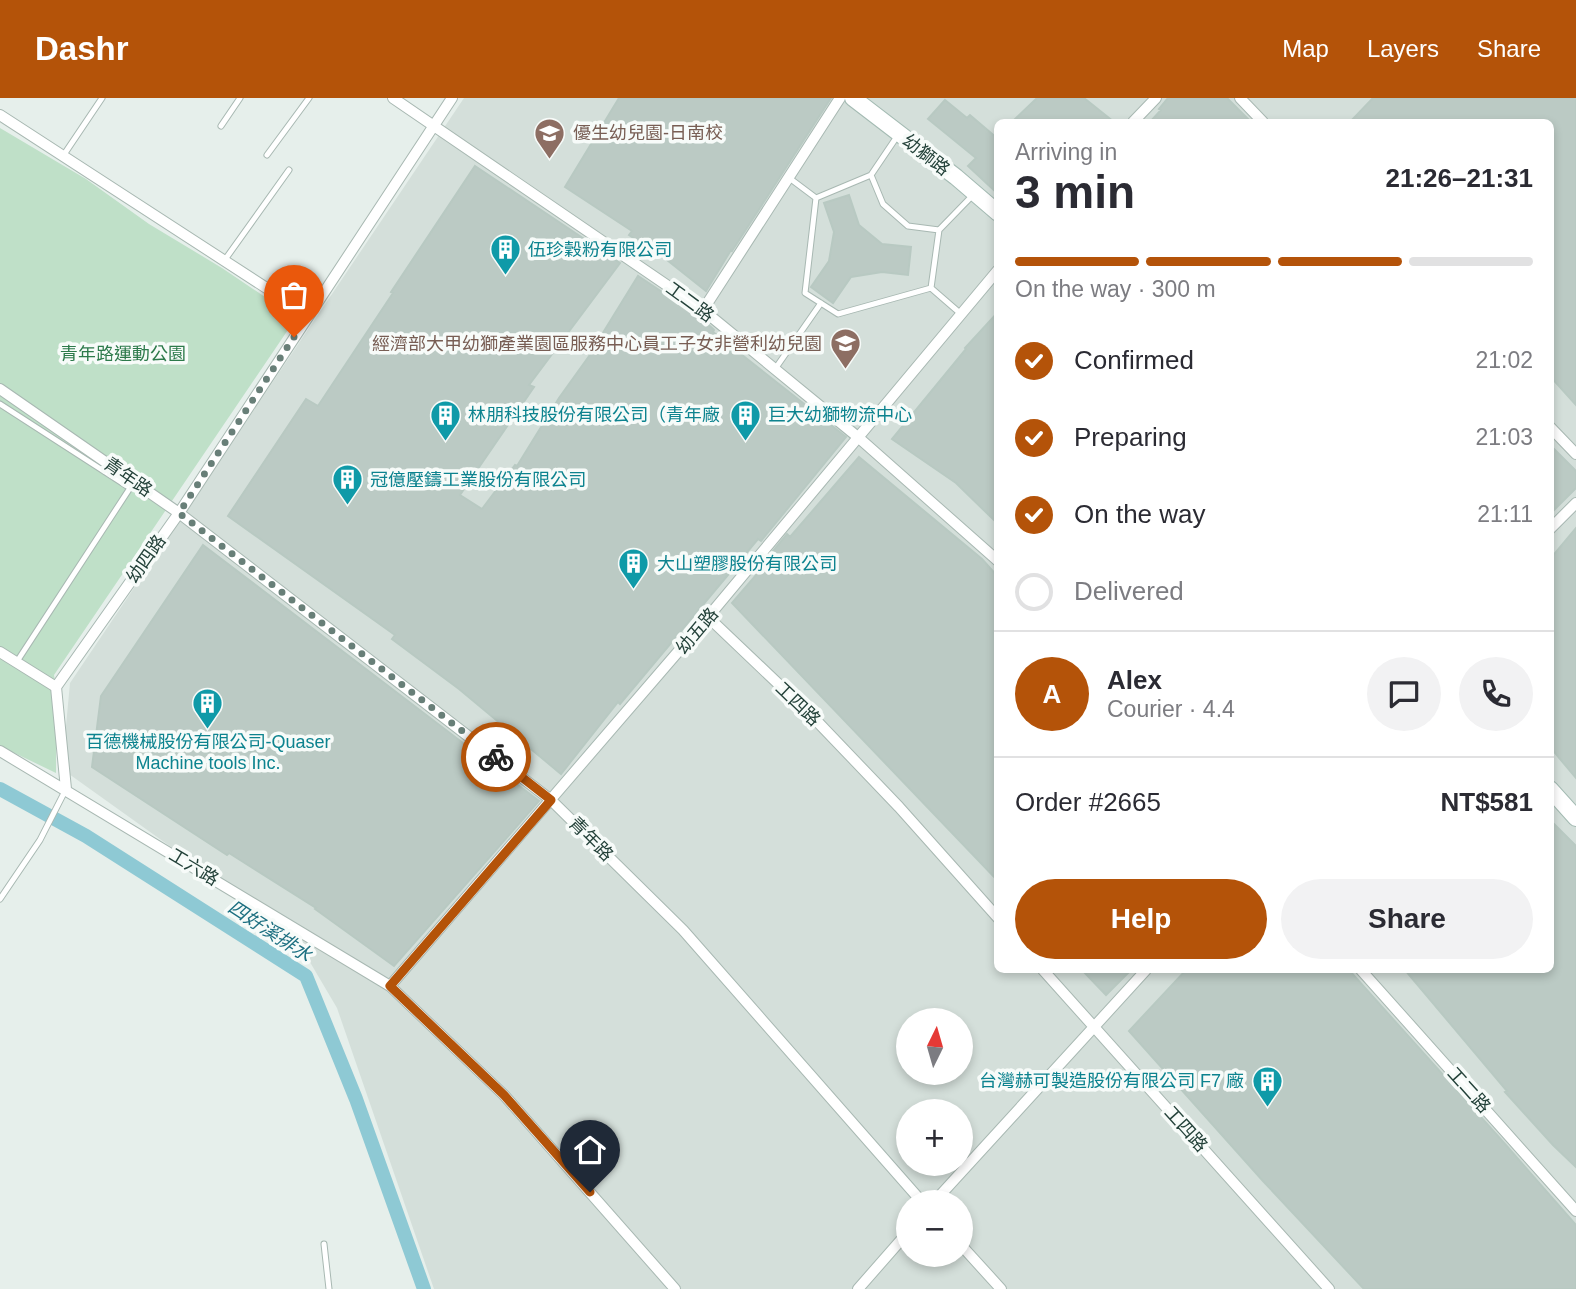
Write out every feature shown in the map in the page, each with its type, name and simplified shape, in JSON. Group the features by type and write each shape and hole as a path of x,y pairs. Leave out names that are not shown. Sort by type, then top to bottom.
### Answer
{"street":[{"name":"工二路","path":"393,98 702,310 859,438 994,557"},
{"name":"幼四路","path":"56,687 179,513 452,98"},
{"path":"702,310 840,98"},
{"name":"幼獅路","path":"853,98 994,210"},
{"path":"1136,119 1156,98"},
{"path":"1240,98 1260,119"},
{"path":"0,115 308,315"},
{"name":"幼五路","path":"390,986 708,617 994,275"},
{"name":"青年路","path":"0,389 179,513 551,800 683,930 911,1190"},
{"path":"1554,431 1576,454"},
{"path":"1554,525 1576,503"},
{"name":"工四路","path":"708,617 811,715 899,807 994,914"},
{"path":"0,652 56,687 66,789"},
{"name":"工六路","path":"0,751 390,986 504,1095 675,1289"},
{"path":"1554,793 1576,818"},
{"name":"工四路","path":"1046,973 1329,1289"},
{"path":"945,1190 1143,973"},
{"name":"工二路","path":"1365,973 1576,1211"},
{"path":"858,1289 896,1246"},
{"path":"973,1258 1001,1289"}],"lane":[{"path":"63,156 102,98"},
{"path":"221,126 240,98"},
{"path":"267,155 309,98"},
{"path":"816,198 872,176 899,134"},
{"path":"224,261 289,170"},
{"path":"872,176 883,204 908,226 939,230"},
{"path":"788,177 816,198"},
{"path":"931,288 939,230 974,193"},
{"path":"816,198 805,293 838,314 931,288"},
{"path":"931,288 961,314"},
{"path":"775,369 821,303"},
{"path":"0,404 130,488 16,663"},
{"path":"0,900 40,840 66,789"},
{"path":"324,1244 329,1289"}],"shaded area":[{"path":"464,98 1576,98 1576,1289 434,1289 337,1008 294,935 62,769 70,683"}],"green space":[{"name":"青年路運動公園","path":"0,128 86,179 149,224 222,268 296,318 54,675 56,773 0,746"}],"building":[{"path":"619,98 831,98 706,291 667,260 629,235 632,231 565,187"},
{"path":"1037,98 1084,98 1110,119 1015,119"},
{"path":"1168,98 1227,98 1248,119 1153,119 1161,110 1159,109"},
{"path":"1373,98 1576,98 1576,405 1554,380 1554,119 1353,119"},
{"path":"945,100 967,118 970,115 994,136 994,190 968,166 976,158 928,119"},
{"path":"475,166 620,263 529,385 534,387 460,495 482,509 515,465 517,466 559,398 597,345 638,276 698,316 713,332 846,437 761,541 758,539 620,704 618,702 561,774 459,689 392,639 395,635 228,516 306,399 318,406"},
{"path":"849,195 859,225 882,244 911,247 908,275 882,272 851,277 833,303 811,287 829,261 834,232 824,203"},
{"path":"994,316 994,520 956,483 892,439"},
{"path":"1554,449 1576,471 1576,488 1554,510"},
{"path":"859,457 982,559 994,572 994,877 732,603 775,553 773,551 787,534 790,537"},
{"path":"1576,528 1576,778 1554,752 1554,554"},
{"path":"203,545 539,801 394,966 316,908 229,853 227,855 92,767 101,696"},
{"path":"1554,824 1576,846 1576,1167 1553,1145 1505,1092 1507,1091 1408,973 1554,973"},
{"path":"1085,973 1128,973 1106,995"},
{"path":"1183,973 1352,973 1576,1225 1576,1289 1364,1289 1129,1031"}],"waterway":[{"name":"四好溪排水","path":"0,789 86,836 306,976 356,1099 424,1289"}],"way so far":[{"path":"294,337 179,513 496,757"}],"place":[{"name":"優生幼兒園-日南校","path":"550,160"},
{"name":"伍珍穀粉有限公司","path":"505,277"},
{"name":"經濟部大甲幼獅產業園區服務中心員工子女非營利幼兒園","path":"845,371"},
{"name":"林朋科技股份有限公司（青年廠","path":"445,442"},
{"name":"巨大幼獅物流中心","path":"745,442"},
{"name":"冠億壓鑄工業股份有限公司","path":"347,507"},
{"name":"大山塑膠股份有限公司","path":"634,591"},
{"name":"百德機械股份有限公司-Quaser Machine tools Inc.","path":"208,731"},
{"name":"台灣赫可製造股份有限公司 F7 廠","path":"1267,1108"}],"route":[{"path":"496,757 551,800 390,986 504,1095 590,1192"}]}
